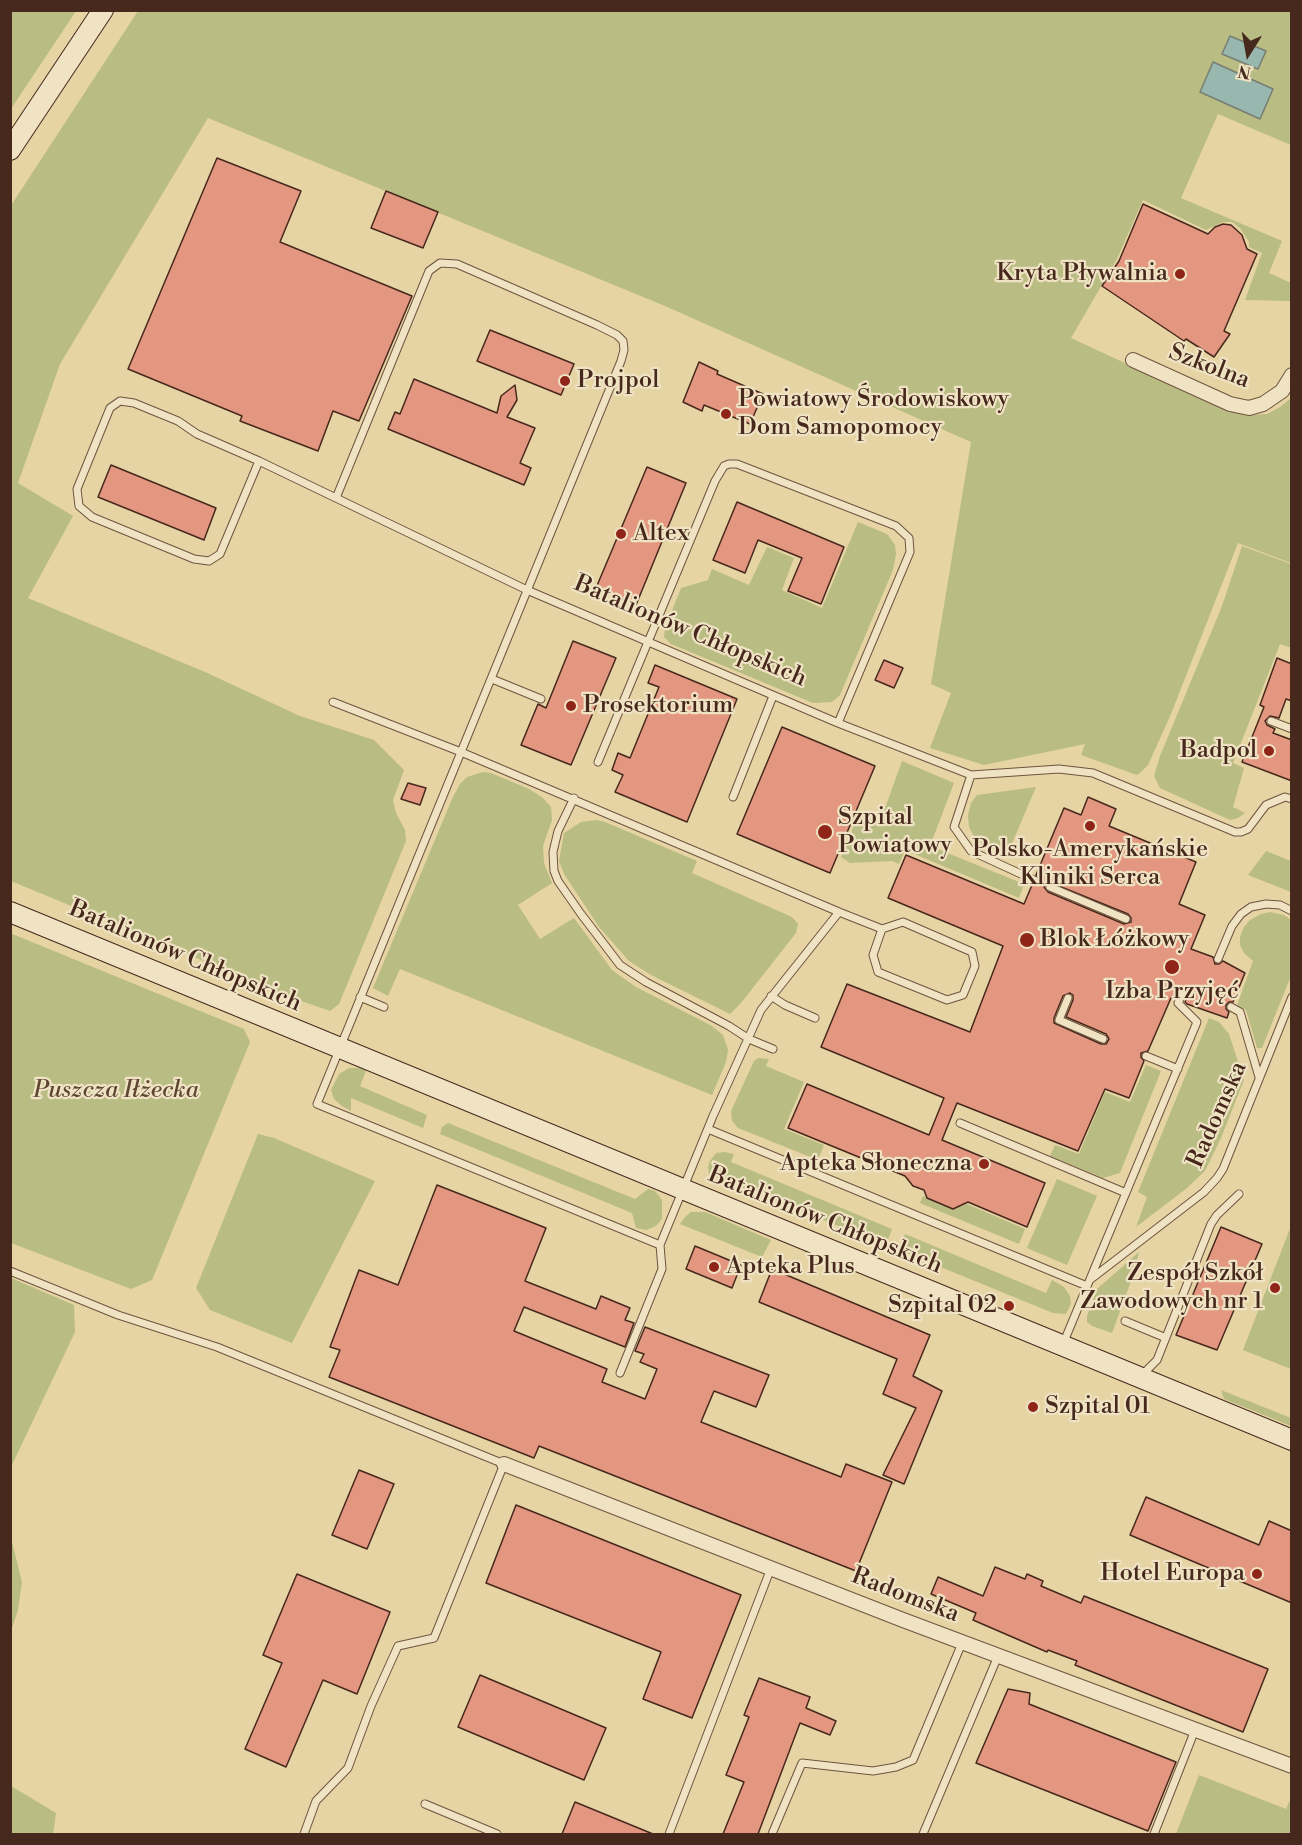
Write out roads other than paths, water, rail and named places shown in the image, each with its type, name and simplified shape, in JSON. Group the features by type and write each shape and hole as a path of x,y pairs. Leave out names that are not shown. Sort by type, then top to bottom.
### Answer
{"street":[{"path":"10,150 103,10"},
{"name":"Szkolna","path":"1133,360 1230,404 1249,408 1263,404 1282,391 1292,375"},
{"name":"Batalionów Chłopskich","path":"10,912 1292,1440"},
{"name":"Radomska","path":"504,1464 963,1643 1292,1766"}],"lane":[{"path":"336,498 429,271 440,263 457,264 597,325 617,335 623,341 624,350 492,679 317,1104 660,1245"},
{"name":"Batalionów Chłopskich","path":"259,462 220,554 209,561 194,559 92,517 79,506 77,489 110,408 120,401 134,403 178,421 197,434 259,462 336,498 527,590 837,723 971,775 1059,769 1093,773 1235,832 1248,829 1266,805 1285,797 1292,799"},
{"path":"598,762 715,481 724,466 729,464 737,464 896,526 909,537 910,552 837,723"},
{"path":"492,679 541,699"},
{"path":"733,798 773,696"},
{"path":"333,702 574,798 882,930 903,922 972,952 975,966 963,994 947,1000 878,972 873,955 882,930"},
{"path":"1271,721 1292,729"},
{"path":"971,775 954,827 971,851 1034,880"},
{"path":"574,798 558,831 553,852 554,871 567,899 620,965 646,982 749,1039 773,1049"},
{"path":"1050,887 1126,919"},
{"path":"1218,960 1232,926 1240,914 1251,907 1266,903 1280,905 1292,911"},
{"path":"620,1373 662,1269 660,1245 761,1010 840,912"},
{"path":"1062,1345 1197,1023 1178,1003 1183,992"},
{"path":"771,996 815,1018"},
{"path":"360,997 384,1007"},
{"name":"Radomska","path":"1088,1283 1212,1185 1223,1169 1292,997"},
{"path":"1068,998 1059,1020 1103,1039"},
{"path":"1231,1007 1240,1012 1260,1078"},
{"path":"1146,1056 1178,1069"},
{"path":"960,1123 1126,1193"},
{"path":"708,1129 1088,1283"},
{"path":"1139,1378 1157,1359 1211,1224 1239,1194"},
{"path":"10,1271 118,1315 217,1347 504,1464 434,1638 398,1646 371,1706 348,1768 316,1801 304,1834"},
{"path":"1125,1322 1166,1338"},
{"path":"669,1834 771,1568"},
{"path":"772,1834 802,1763 873,1771 896,1767 913,1760 963,1643"},
{"path":"923,1834 998,1656"},
{"path":"1154,1834 1195,1730"},
{"path":"425,1804 497,1834"}],"water":[{"path":"1230,36 1266,51 1258,69 1222,54"},
{"path":"1213,62 1273,89 1260,119 1200,92"}],"place":[{"name":"Kryta Pływalnia","path":"1180,274"},
{"name":"Projpol","path":"565,381"},
{"name":"Powiatowy Środowiskowy Dom Samopomocy","path":"726,414"},
{"name":"Altex","path":"621,534"},
{"name":"Prosektorium","path":"571,706"},
{"name":"Badpol","path":"1269,751"},
{"name":"Polsko-Amerykańskie Kliniki Serca","path":"1090,826"},
{"name":"Szpital Powiatowy","path":"825,832"},
{"name":"Blok Łóżkowy","path":"1027,940"},
{"name":"Izba Przyjęć","path":"1172,967"},
{"name":"Apteka Słoneczna","path":"984,1164"},
{"name":"Apteka Plus","path":"714,1267"},
{"name":"Zespół Szkół Zawodowych nr 1","path":"1275,1288"},
{"name":"Szpital 02","path":"1009,1306"},
{"name":"Szpital 01","path":"1033,1407"},
{"name":"Hotel Europa","path":"1257,1574"}],"park label":[{"name":"Puszcza Iłżecka","path":"116,1091"}]}
